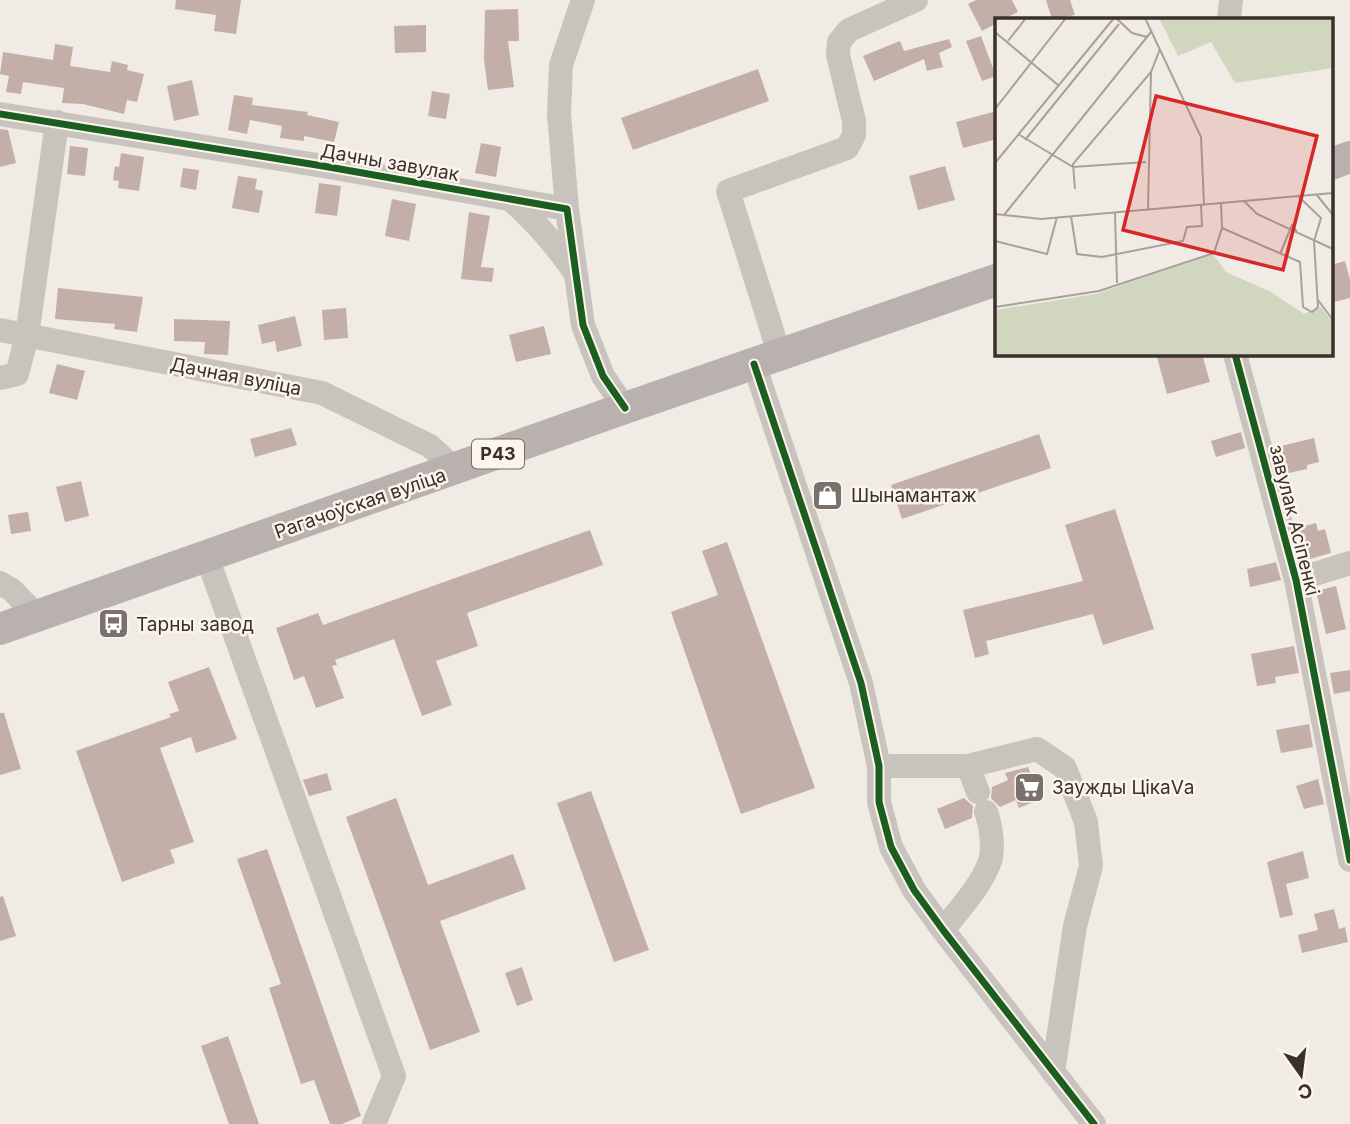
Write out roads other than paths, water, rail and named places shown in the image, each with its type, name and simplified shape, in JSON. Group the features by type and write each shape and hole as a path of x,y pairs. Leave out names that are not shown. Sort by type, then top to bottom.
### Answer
{"main road":[{"path":"1332,164 1350,157"},
{"name":"Рагачоўская вуліца","path":"0,629 995,280"}],"street":[{"path":"583,0 561,65 558,114 567,209 583,325 603,376 625,408"},
{"path":"916,0 849,30 839,42 838,55 854,121 854,135 847,148 728,191 767,360 861,683 879,766 879,802 891,847 914,890 943,930 1094,1124"},
{"path":"1229,18 1231,0"},
{"name":"Дачны завулак","path":"0,114 567,209"},
{"path":"0,378 17,374 27,336 57,122"},
{"path":"510,199 531,217 555,244 576,275"},
{"name":"Дачная вуліца","path":"0,330 323,393 430,446 443,458 450,471"},
{"name":"завулак Асіпенкі","path":"1235,355 1296,580 1350,860"},
{"path":"207,557 394,1076 374,1124"},
{"path":"1296,580 1350,563"},
{"path":"0,583 12,590 37,616"},
{"path":"879,766 968,766 1037,749 1065,768 1086,822 1091,866 1075,926 1053,1072"},
{"path":"943,930 968,899 990,860 990,822 968,766"}],"place":[{"name":"Шынамантаж","path":"828,495"},
{"name":"Тарны завод","path":"113,624"},
{"name":"Заужды ЦікаVа","path":"1029,787"}]}
